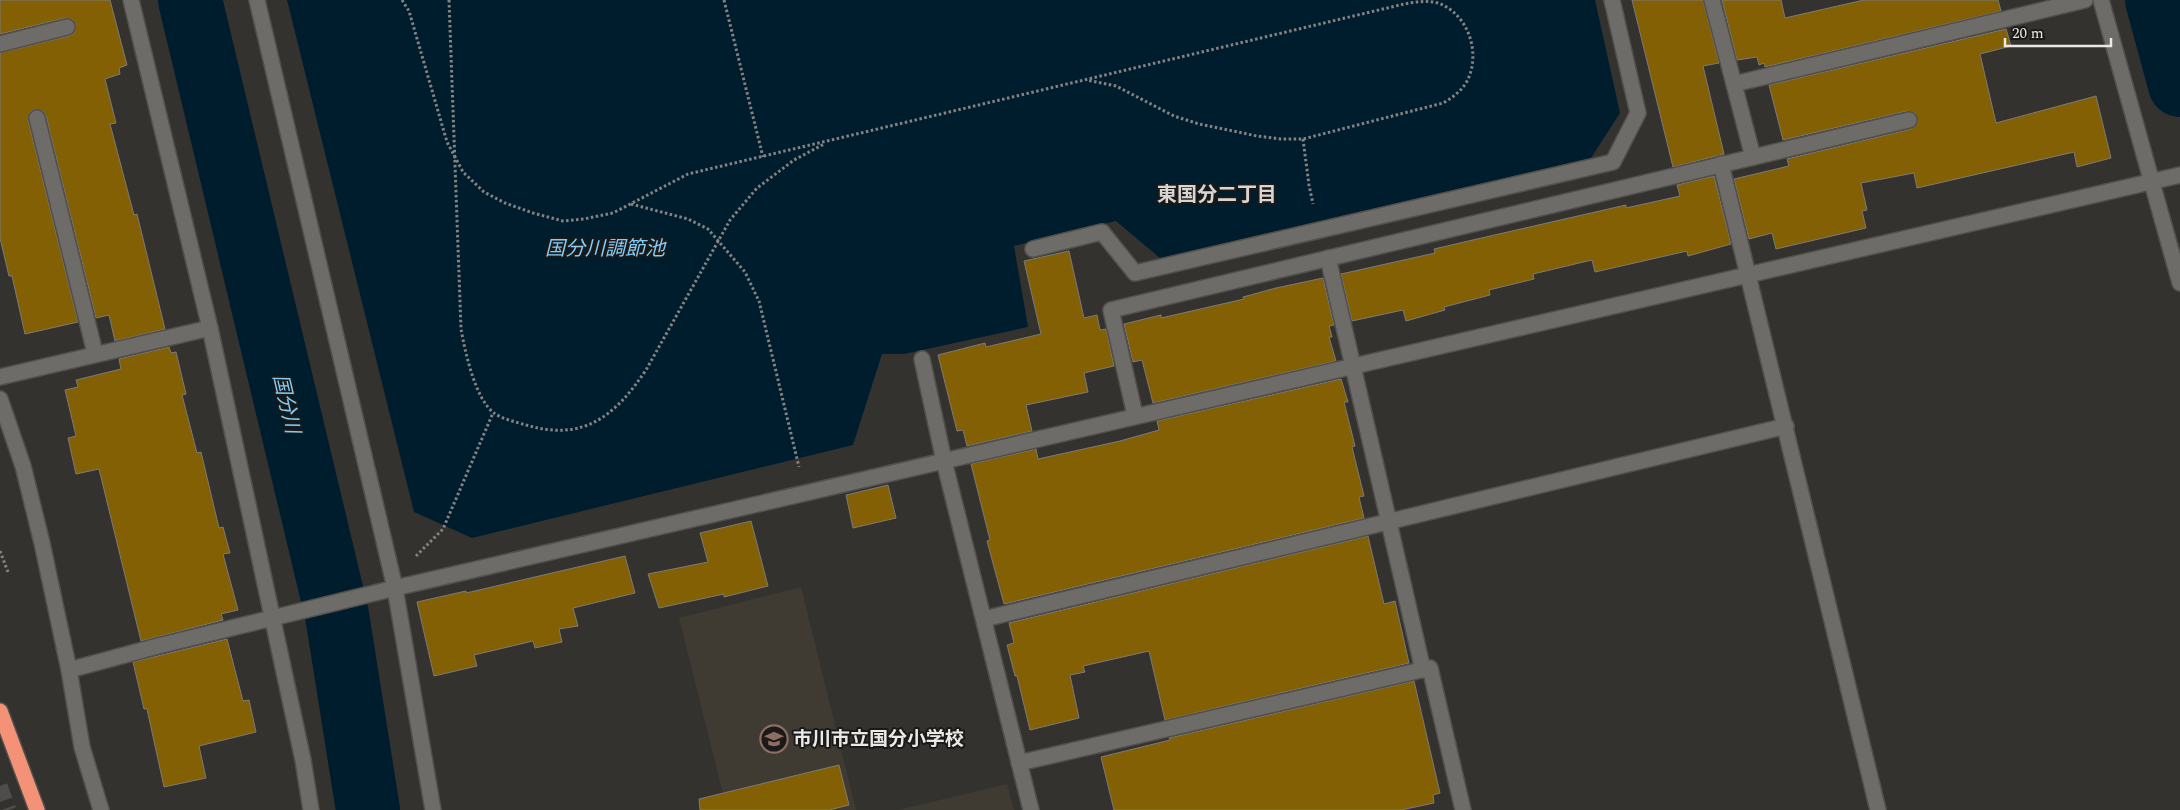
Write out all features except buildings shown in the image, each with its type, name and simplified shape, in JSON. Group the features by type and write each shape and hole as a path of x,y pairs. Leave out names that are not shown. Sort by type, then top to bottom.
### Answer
{"highway":[{"path":"0,711 37,810"}],"street":[{"path":"131,0 210,328 303,760 311,810"},
{"path":"257,0 395,588 433,810"},
{"path":"1033,248 1102,232 1135,273 1613,162 1638,113 1612,0"},
{"path":"1712,0 1753,157"},
{"path":"1734,84 2085,0"},
{"path":"2100,0 2180,283"},
{"path":"0,44 66,27"},
{"path":"37,118 95,353"},
{"path":"1135,415 1110,310 1909,120"},
{"path":"1721,164 1878,810"},
{"path":"69,670 271,617 376,592 1135,415 1353,367 2180,175"},
{"path":"1328,258 1389,521 1461,810"},
{"path":"0,377 95,353 210,328"},
{"path":"922,359 944,461 1031,810"},
{"path":"0,399 23,466 42,543 69,670 82,746 101,810"},
{"path":"984,618 1786,426"},
{"path":"1019,762 1427,669"}],"path":[{"path":"402,0 409,11 447,142 463,172 484,192 505,203 563,221 584,219 613,212 688,174 830,142 1087,80 1420,1 1437,3 1454,12 1464,23 1472,41 1473,64 1466,83 1456,95 1443,104 1303,139 1258,136 1199,124 1174,116 1156,104 1116,86 1087,80"},
{"path":"448,0 461,329 465,352 475,381 493,413 532,426 556,430 587,426 612,413 631,392 646,370 730,220 757,188 794,160 830,142"},
{"path":"724,0 763,157"},
{"path":"1303,139 1308,185 1314,211"},
{"path":"630,204 688,219 708,229 745,272 759,301 799,467"},
{"path":"415,557 443,529 493,413"},
{"path":"0,552 8,572"}],"shaded area":[{"name":"市川市立国分小学校","path":"801,587 856,810 727,810 679,618"},
{"name":"市川市立国分小学校","path":"1007,784 1014,810 898,810"}],"water":[{"name":"国分川調節池","path":"287,0 1595,0 1620,113 1591,158 1160,258 1116,221 1014,246 1028,327 904,354 882,354 853,445 472,538 414,512"}],"waterway":[{"name":"国分川","path":"190,0 337,615 368,810"},
{"path":"2157,0 2180,85"}],"tunnel":[{"path":"0,786 9,810"}],"place":[{"name":"市川市立国分小学校","path":"774,739"}],"district":[{"name":"東国分二丁目","path":"1217,195"}]}
